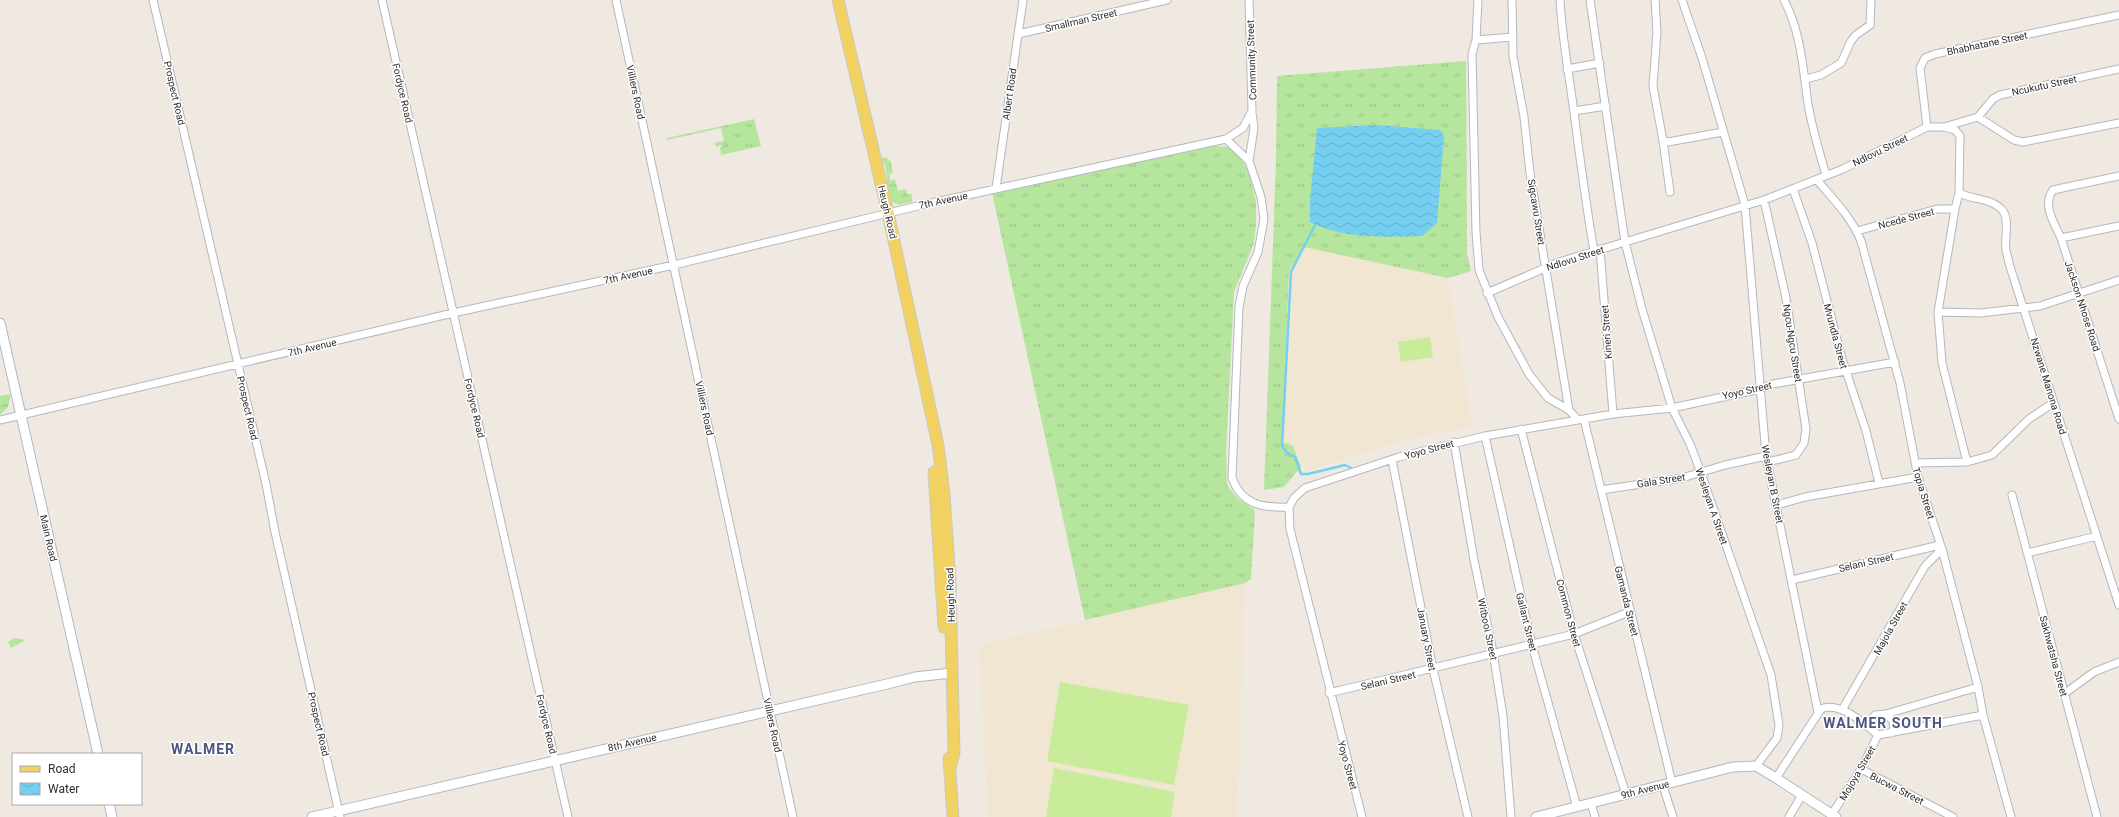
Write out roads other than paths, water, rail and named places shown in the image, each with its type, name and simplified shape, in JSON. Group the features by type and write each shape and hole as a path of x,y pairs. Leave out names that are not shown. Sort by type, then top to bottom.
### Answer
{"main road":[{"name":"Heugh Road","path":"838,0 888,213 933,425 932,441 954,753 951,765 953,817"}],"street":[{"name":"Prospect Road","path":"153,0 238,364 340,814"},
{"name":"Fordyce Road","path":"382,0 568,817"},
{"name":"Villiers Road","path":"616,0 793,817"},
{"name":"Albert Road","path":"996,188 1023,0"},
{"name":"Smallman Street","path":"1018,34 1167,0"},
{"name":"Community Street","path":"1249,119 1252,111 1250,0"},
{"path":"1478,0 1476,40 1472,54 1476,232 1479,270 1487,293 1498,317 1529,374 1548,398 1581,419"},
{"name":"Sigcawu Street","path":"1512,0 1513,56 1524,117 1530,173 1569,410"},
{"name":"Kineri Street","path":"1560,0 1567,69 1574,111 1582,180 1597,250 1613,414"},
{"name":"Wesleyan A Street","path":"1590,0 1606,106 1613,172 1625,242 1642,309 1672,408 1690,444 1701,472 1770,675 1779,725 1777,738 1756,766"},
{"path":"1655,0 1657,32 1652,86 1663,141 1670,192"},
{"name":"Wesleyan B Street","path":"1682,0 1702,58 1745,205 1767,459 1818,712"},
{"path":"1784,0 1793,21 1806,79 1813,128 1826,175"},
{"path":"1806,79 1821,75 1841,63 1851,41 1856,35 1870,25 1871,0"},
{"name":"Bhabhatane Street","path":"1927,127 1920,68 1926,58 1935,54 2119,16"},
{"path":"1476,40 1513,37"},
{"path":"1567,69 1600,63"},
{"name":"Ncukutu Street","path":"1978,117 1993,99 2000,95 2119,69"},
{"path":"1574,111 1606,106"},
{"path":"1252,111 1254,128 1249,161 1261,197 1264,219 1258,252 1243,286 1239,307 1232,478 1237,491 1248,501 1277,508 1289,507"},
{"path":"1944,127 1978,117 2014,140 2023,142 2119,123"},
{"name":"7th Avenue","path":"0,420 453,313 674,265 996,188 1226,140 1243,128 1249,119"},
{"name":"Ndlovu Street","path":"1487,293 1546,267 1597,250 1764,200 1843,169 1927,127 1944,127"},
{"path":"1944,127 1955,130 1960,136 1959,193 1938,312 1942,363 1967,462"},
{"path":"1663,141 1668,142 1723,132"},
{"path":"1226,140 1249,161"},
{"name":"Jackson Nhose Road","path":"2119,176 2053,190 2049,195 2048,201 2049,212 2061,238 2119,419"},
{"name":"Topia Street","path":"1817,180 1857,231 1894,362 1918,477 1941,547 1978,687 1983,715 2011,817"},
{"name":"Mvundla Street","path":"1793,189 1812,243 1846,370 1866,431 1879,483"},
{"name":"Nzwane Manona Road","path":"1959,193 1971,199 1990,202 2004,213 2006,218 2006,249 2013,276 2025,308 2053,403 2119,605"},
{"name":"Ngcu-Ngcu Street","path":"1764,200 1786,298 1806,429 1802,448 1793,457 1767,459"},
{"name":"Ncede Street","path":"1857,231 1937,209 1955,209"},
{"path":"2061,238 2119,226"},
{"path":"1938,312 1981,312 2040,306 2119,280"},
{"name":"Main Road","path":"0,323 98,753"},
{"name":"Yoyo Street","path":"1362,817 1329,693 1290,529 1289,507 1294,498 1305,488 1454,442 1613,414 1672,408 1760,389 1798,379 1894,362"},
{"path":"1915,463 1967,462 1992,455 2029,419 2053,403"},
{"name":"Gamanda Street","path":"1581,419 1601,490 1668,784 1673,817"},
{"name":"Common Street","path":"1521,429 1574,634 1626,794"},
{"name":"Gallant Street","path":"1485,436 1532,645 1577,807"},
{"name":"Witbooi Street","path":"1454,442 1474,560 1493,652 1503,716 1511,817"},
{"name":"Gala Street","path":"1601,490 1666,480 1701,472 1725,464 1767,459"},
{"name":"January Street","path":"1392,460 1433,669 1468,817"},
{"path":"1777,505 1805,497 1918,477"},
{"name":"Sakhwatsha Street","path":"2012,495 2097,817"},
{"path":"2027,553 2097,536"},
{"name":"Selani Street","path":"1792,580 1941,547"},
{"name":"Majola Street","path":"1842,710 1925,566 1941,547"},
{"name":"Selani Street","path":"1329,693 1433,669 1493,652 1532,645 1574,634 1629,612"},
{"path":"2064,694 2094,672 2119,662"},
{"name":"8th Avenue","path":"312,817 340,814 555,760 770,710 916,677 949,673"},
{"path":"1866,726 1875,715 1886,714 1978,687"},
{"path":"1776,778 1818,712 1826,707 1842,710"},
{"name":"Mojoya Street","path":"1834,815 1861,770 1878,736 1842,710"},
{"path":"1886,714 1893,721 1894,729 1891,733"},
{"path":"1878,736 1983,715"},
{"path":"1756,766 1834,815"},
{"name":"9th Avenue","path":"1536,817 1733,768 1756,766"},
{"name":"Bucwa Street","path":"1861,770 1953,817"},
{"path":"1789,817 1802,795"},
{"path":"1591,803 1595,817"},
{"path":"109,805 112,817"}],"water":[{"path":"1376,125 1440,130 1444,136 1437,223 1422,236 1365,236 1336,232 1310,222 1310,200 1317,128"}],"waterway":[{"path":"1315,225 1291,272 1282,446 1287,453 1295,457 1301,474 1308,474 1345,465 1351,468"}],"district":[{"name":"WALMER SOUTH","path":"1883,723"},
{"name":"WALMER","path":"203,749"}]}
